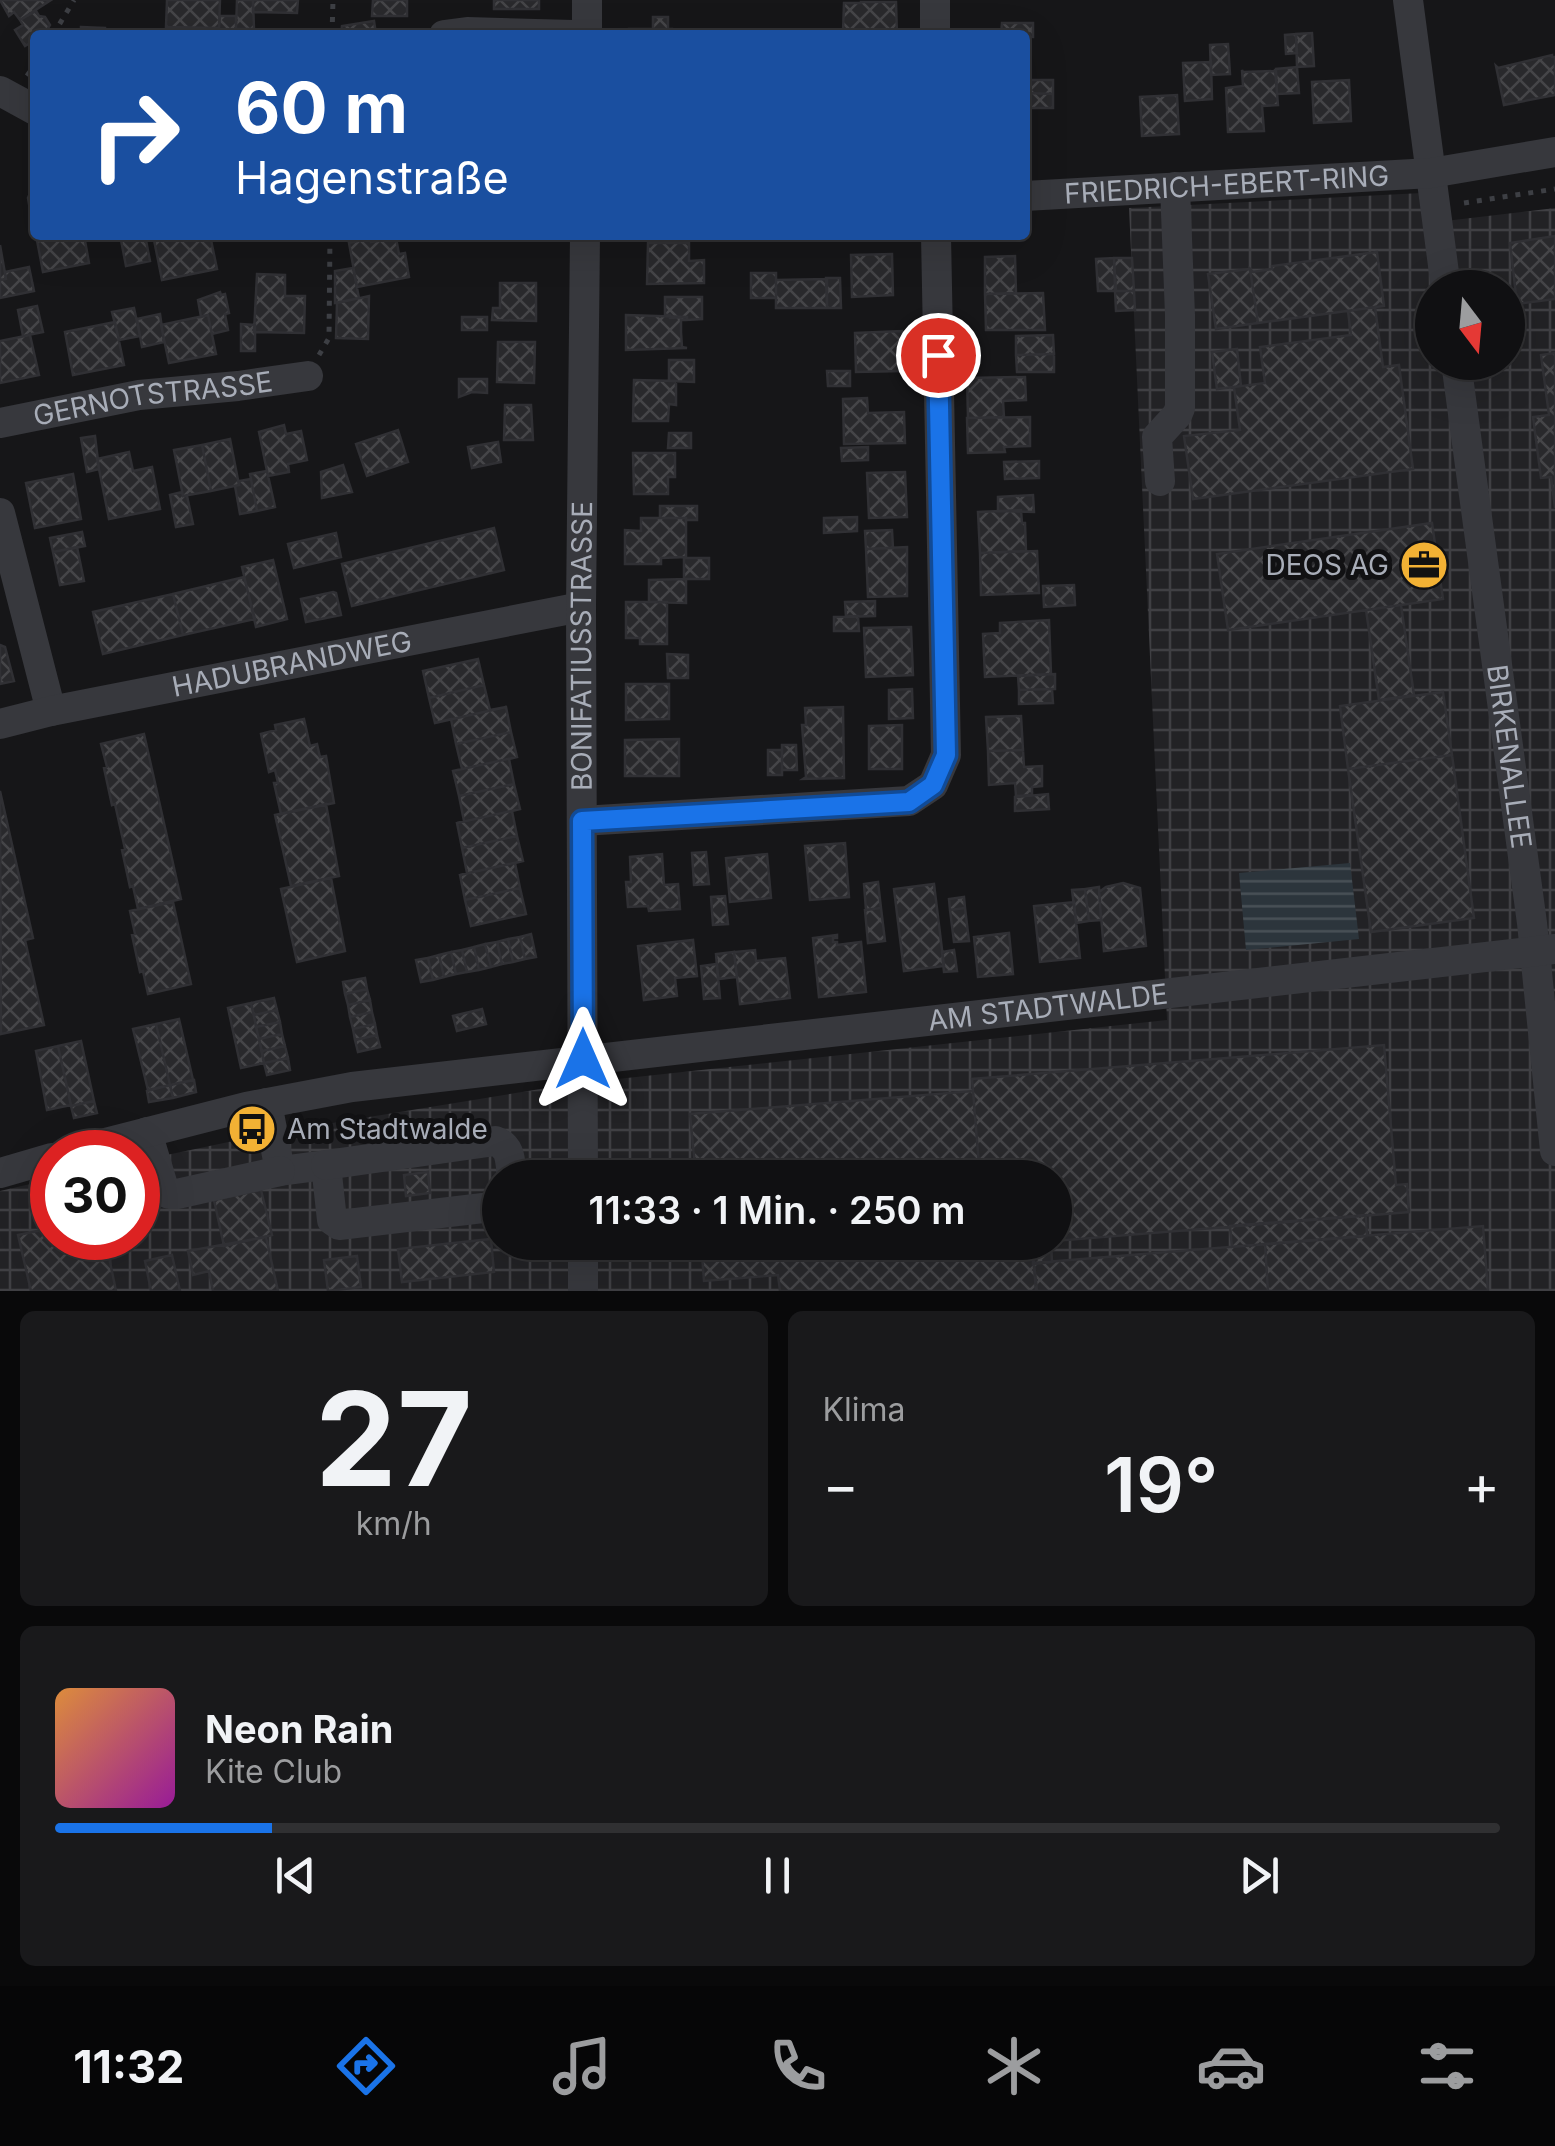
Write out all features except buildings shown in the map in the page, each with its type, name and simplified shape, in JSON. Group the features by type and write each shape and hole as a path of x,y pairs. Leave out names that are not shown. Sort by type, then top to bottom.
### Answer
{"street":[{"path":"587,0 587,30"},
{"path":"936,0 936,30"},
{"path":"1408,0 1444,270"},
{"name":"FRIEDRICH-EBERT-RING","path":"1030,196 1431,172 1555,152"},
{"path":"1160,481 1157,437 1177,415 1180,400 1175,188"},
{"name":"BONIFATIUSSTRASSE","path":"584,1160 581,607 585,240"},
{"path":"582,821 909,802 933,785 946,755 936,240"},
{"name":"GERNOTSTRASSE","path":"0,424 139,395 308,376"},
{"name":"BIRKENALLEE","path":"1459,380 1545,950 1555,1151"},
{"path":"0,512 51,711"},
{"name":"HADUBRANDWEG","path":"0,724 581,607"},
{"name":"AM STADTWALDE","path":"155,1130 352,1087 1545,950"},
{"path":"267,1103 280,1171"},
{"path":"160,1176 164,1189 177,1194 280,1171 495,1141 504,1144 510,1160"},
{"path":"0,1173 30,1164"},
{"path":"326,1165 332,1220 339,1225 482,1208"},
{"path":"583,1260 583,1291"}],"path":[{"path":"55,30 74,0"},
{"path":"332,0 332,30"},
{"path":"1436,208 1555,189"},
{"path":"308,376 329,338 330,240"}],"shaded area":[{"path":"1422,193 1428,223 1555,208 1555,1291 0,1291 0,1191 30,1184 30,1260 160,1260 160,1156 271,1133 571,1084 1167,1020 1129,208"},
{"path":"1350,863 1359,939 1246,950 1239,873"}],"place":[{"name":"DEOS AG","path":"1424,565"},
{"name":"Am Stadtwalde","path":"252,1129"}],"route":[{"path":"583,1059 582,821 909,802 933,785 946,755 938,355"}]}
